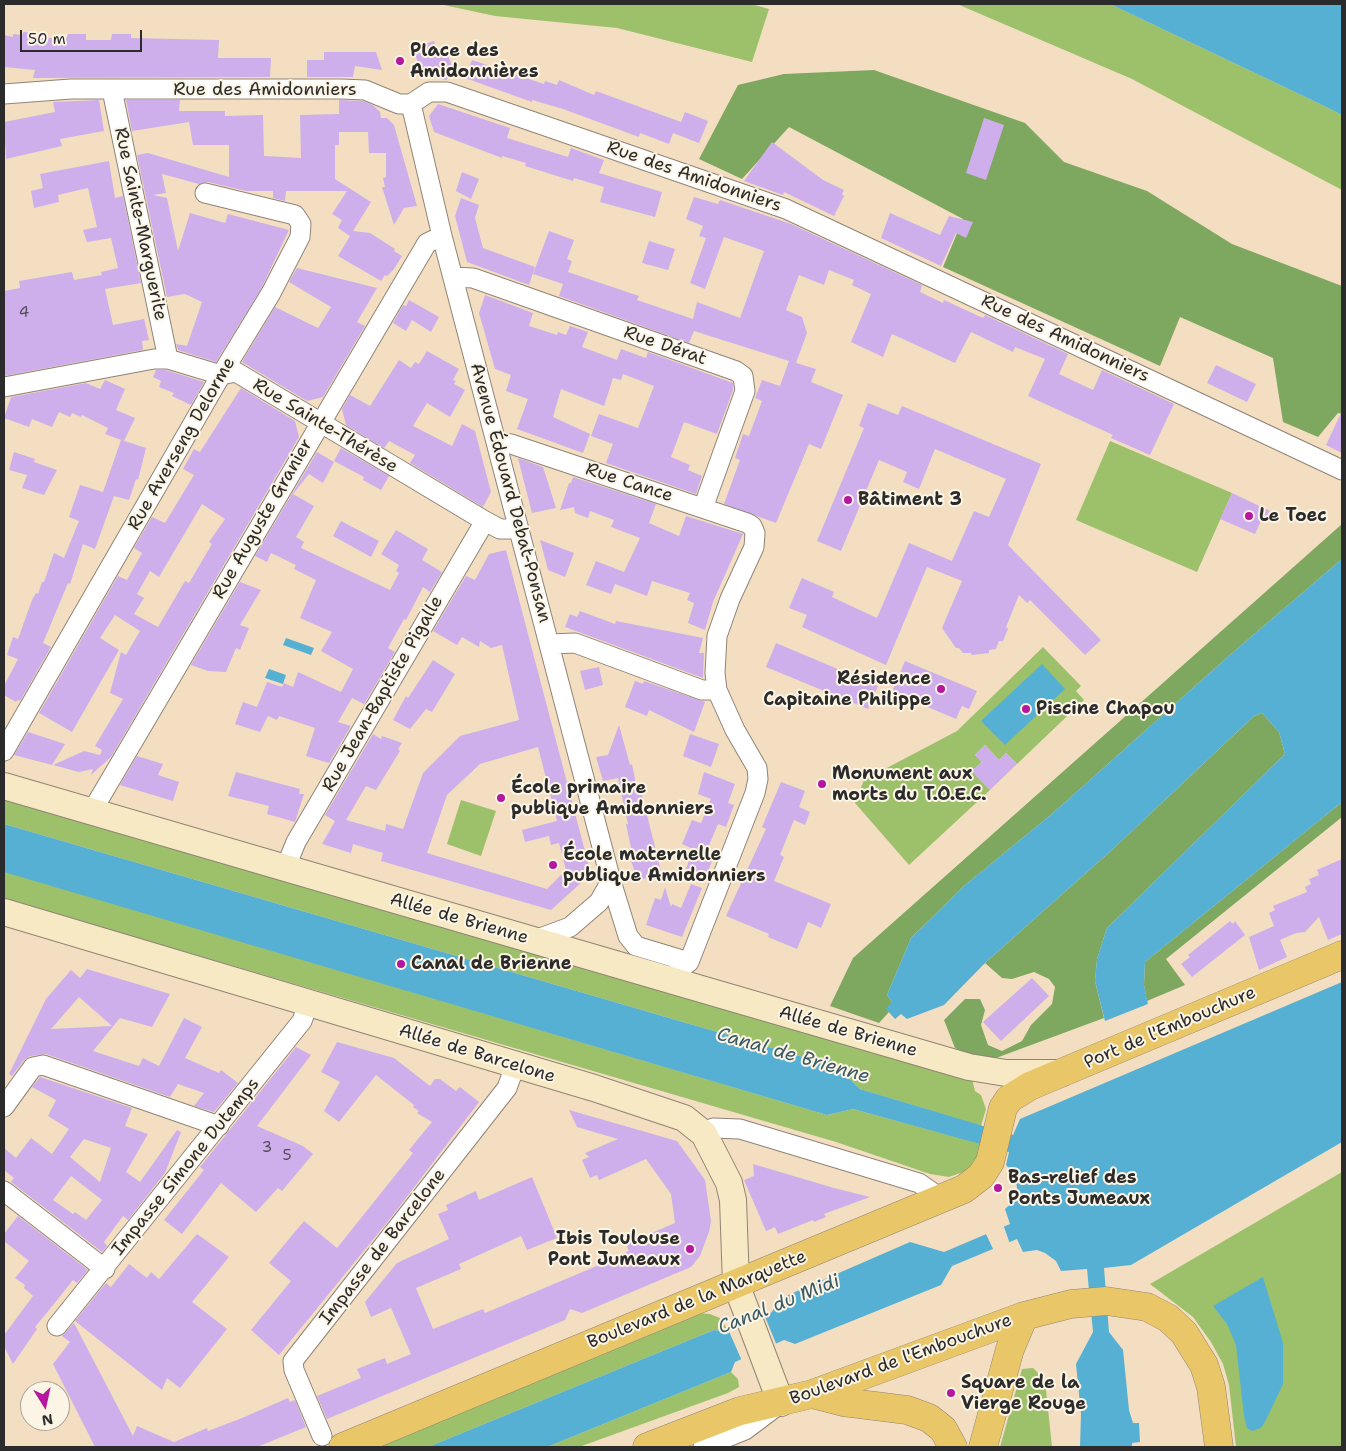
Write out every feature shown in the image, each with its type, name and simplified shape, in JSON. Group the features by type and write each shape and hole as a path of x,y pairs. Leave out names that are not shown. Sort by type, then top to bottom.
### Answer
{"main road":[{"name":"Allée de Brienne","path":"4,786 968,1067 1006,1072 1062,1074"},
{"name":"Allée de Barcelone","path":"4,912 594,1088 684,1118 704,1134"},
{"name":"Port de l'Embouchure","path":"1003,1108 1009,1099 1030,1086 1342,955"},
{"name":"Boulevard de la Marquette","path":"332,1442 738,1290 953,1194 981,1176 990,1162 1003,1108"},
{"path":"704,1134 721,1164 733,1200 738,1290 781,1403"},
{"name":"Boulevard de l'Embouchure","path":"647,1447 740,1411 781,1403 812,1394 1024,1316 1090,1301 1126,1302 1147,1307 1168,1318 1176,1325 1196,1349 1204,1365 1213,1393 1219,1447"},
{"path":"983,1447 1010,1349 1024,1316"},
{"path":"812,1394 843,1402 907,1410 929,1418 942,1428 953,1447"}],"street":[{"name":"Rue des Amidonniers","path":"4,94 71,89 365,90 399,104 411,104 429,92 447,92 779,206 946,282 1342,470"},
{"name":"Rue Sainte-Marguerite","path":"112,90 168,359"},
{"name":"Avenue Édouard Debat-Ponsan","path":"411,104 442,236 628,936 636,946 689,962"},
{"name":"Rue Averseng Delorme","path":"4,751 286,266 300,237 301,224 295,215 205,193"},
{"name":"Rue Auguste Granier","path":"92,811 319,423 427,243 442,236"},
{"name":"Rue Dérat","path":"453,277 473,278 736,371 742,376 744,391 703,508"},
{"name":"Rue Sainte-Thérèse","path":"4,387 154,359 168,359 221,375 236,372 485,521 500,529 519,529"},
{"name":"Rue Cance","path":"496,442 511,444 752,526 755,533 754,547 730,599 717,636 717,690"},
{"name":"Rue Jean-Baptiste Pigalle","path":"286,869 296,842 485,521"},
{"path":"549,644 575,643 702,690 717,690 735,730 757,768 758,779 755,793 689,962 680,970 661,978"},
{"path":"532,940 570,927 599,902 612,881"},
{"path":"689,962 704,990"},
{"name":"Impasse Simone Dutemps","path":"57,1326 302,1021 308,1004"},
{"path":"4,1107 33,1067 43,1065 219,1126"},
{"name":"Impasse de Barcelone","path":"332,1442 294,1370 294,1361 508,1088 516,1066"},
{"path":"704,1134 713,1128 740,1129 953,1194"},
{"path":"4,1190 104,1269"},
{"path":"703,1447 745,1430 781,1403"}],"green space":[{"path":"439,4 751,4 769,9 752,62 617,28 495,16"},
{"path":"957,4 1110,4 1318,103 1342,115 1342,190 1132,79"},
{"path":"874,70 1025,123 1064,162 1147,191 1232,244 1342,286 1342,414 1338,413 1318,437 1283,422 1273,358 1180,317 1160,366 943,267 963,219 789,127 742,179 699,159 738,85 784,74"},
{"path":"1110,441 1232,493 1197,572 1076,520"},
{"path":"1342,524 1342,559 1231,654 1053,813 964,886 911,938 887,995 892,1002 887,1009 889,1012 879,1023 830,1006 853,958"},
{"path":"1043,647 1081,686 1076,691 1084,700 1017,764 1006,753 999,760 985,745 975,755 982,762 972,771 990,790 909,865 855,803 864,780 957,731"},
{"path":"1262,713 1279,732 1285,754 1107,928 1097,959 1095,981 1104,1018 996,1058 973,1057 955,1048 944,1020 965,999 980,999 985,1010 981,1025 988,1045 1002,1051 1022,1041 1031,1025 1052,1004 1055,987 1049,979 1034,972 1012,979 1002,978 985,963 1113,849 1254,716"},
{"path":"4,798 972,1079 975,1091 981,1095 986,1109 981,1126 860,1089 828,1058 803,1057 4,824"},
{"path":"461,800 496,811 481,856 447,844"},
{"path":"1342,802 1342,817 1166,959 1185,985 1147,1001 1144,985 1145,962"},
{"path":"4,871 827,1115 853,1109 985,1145 969,1170 949,1177 930,1174 836,1142 4,899"},
{"path":"1342,1172 1342,1447 1236,1447 1229,1385 1223,1364 1211,1342 1193,1317 1150,1284"},
{"path":"697,1313 710,1314 720,1318 729,1332 714,1330 428,1447 375,1447"},
{"path":"1033,1368 1041,1376 1046,1390 1052,1447 1000,1447 1022,1369"},
{"path":"731,1372 738,1379 739,1387 728,1393 579,1447 547,1447"}],"water":[{"path":"1110,4 1342,4 1342,115 1318,103"},
{"path":"1342,559 1342,802 1145,962 1144,985 1148,1004 1105,1021 1095,981 1097,959 1107,928 1285,754 1279,732 1262,713 1254,716 1113,849 985,963 944,1005 907,1019 901,1014 895,1019 886,1009 892,1002 887,995 911,938 964,886 1053,813 1231,654"},
{"path":"286,638 314,648 311,655 283,645"},
{"path":"1042,664 1065,689 1005,745 981,721"},
{"path":"269,669 286,675 283,684 265,678"},
{"name":"Canal du Midi","path":"4,824 803,1057 828,1058 860,1089 1013,1135 1020,1119 1342,982 1342,1142 1131,1265 1104,1268 1109,1332 1123,1350 1129,1410 1133,1423 1139,1423 1140,1442 1132,1443 1132,1447 1080,1447 1081,1414 1076,1364 1093,1332 1087,1269 1061,1271 1056,1261 1045,1253 1037,1250 1023,1252 1017,1239 952,1266 941,1285 795,1344 784,1340 735,1362 731,1372 547,1447 428,1447 714,1330 729,1332 766,1316 772,1312 779,1299 910,1242 944,1252 1010,1224 1005,1209 1014,1201 1017,1187 1013,1172 1006,1165 1009,1152 853,1109 827,1115 4,872"},
{"path":"1263,1277 1283,1343 1283,1384 1261,1428 1252,1431 1247,1428 1244,1416 1236,1345 1227,1324 1213,1306"}],"pier":[{"path":"1003,1224 1010,1244 994,1251 985,1232"},
{"path":"764,1314 777,1346 742,1361 728,1329"}],"building":[{"path":"23,32 40,33 39,38 67,38 67,34 86,34 86,40 111,40 112,34 131,34 131,38 219,40 218,58 271,58 270,77 33,78 35,70 4,67 4,35 13,37 13,34 22,35"},
{"path":"434,41 439,58 448,55 455,75 448,72 447,80 426,76 421,71 413,48"},
{"path":"324,52 376,52 382,70 355,66 353,77 307,77 307,60 324,60"},
{"path":"472,60 544,84 545,81 557,85 559,80 594,95 596,91 681,122 685,112 708,121 699,143 673,133 669,144 640,133 639,137 563,109 532,100 532,102 465,78"},
{"path":"99,100 104,131 60,139 62,146 6,159 4,122 55,112 53,102"},
{"path":"126,100 180,100 179,111 225,111 225,116 263,115 264,156 301,158 300,115 339,114 339,100 363,101 373,105 380,112 381,118 387,118 394,125 417,206 404,208 394,225 382,187 385,187 383,178 386,177 386,153 369,153 368,132 339,132 339,145 335,145 335,179 371,202 353,231 370,233 395,249 394,251 402,256 394,269 387,276 385,275 381,281 338,256 350,236 338,228 342,220 332,214 347,191 286,191 285,201 273,198 273,191 246,191 208,182 199,184 162,174 166,193 153,195 167,198 178,251 190,213 225,223 228,214 289,230 261,289 216,362 178,350 176,344 187,346 202,302 185,294 167,297 137,155 148,153 229,177 229,145 193,145 189,122 132,131"},
{"path":"438,104 510,128 507,138 568,157 571,148 604,160 599,173 662,192 655,217 600,202 604,187 574,178 573,181 525,166 526,163 502,156 502,158 434,132 429,116"},
{"path":"984,118 1004,125 986,180 966,173"},
{"path":"772,142 823,180 844,190 842,194 844,196 834,216 784,192 783,195 744,181"},
{"path":"109,161 115,198 123,196 141,283 105,289 113,325 144,319 149,340 142,341 143,350 4,376 4,291 20,288 19,281 72,272 74,280 102,275 101,272 118,268 111,238 87,242 83,230 97,227 88,188 58,195 59,202 34,208 31,191 43,188 40,174"},
{"path":"462,172 479,179 471,199 456,191"},
{"path":"694,197 718,204 720,200 791,224 922,285 920,292 943,303 944,300 983,318 985,315 1068,354 1059,374 1093,390 1102,370 1174,404 1150,455 1111,438 1113,435 1028,396 1045,359 1015,347 1013,352 971,332 955,363 892,334 883,357 851,342 871,294 852,285 854,280 829,270 824,285 799,275 786,310 802,317 807,333 796,363 816,369 811,382 843,395 821,449 809,444 776,523 724,504 740,460 735,458 743,434 749,436 762,401 755,398 762,380 780,386 789,361 694,331 689,343 559,296 563,284 533,274 549,231 574,240 567,259 572,261 568,272 639,296 637,300 693,319 697,302 740,318 764,251 724,237 705,289 690,283 706,238 699,236 703,226 686,219"},
{"path":"461,198 479,205 475,218 483,248 535,267 529,285 467,262 455,216"},
{"path":"890,213 940,235 949,216 973,222 966,238 956,233 941,266 881,238"},
{"path":"649,241 675,249 668,270 642,263"},
{"path":"297,268 377,288 357,322 365,326 323,397 307,401 242,362 275,307 318,328 331,307 289,282"},
{"path":"485,295 533,313 529,326 557,335 558,332 566,335 570,326 588,332 582,347 617,360 621,349 646,358 648,352 733,383 733,390 717,434 684,422 671,457 690,465 688,470 702,476 696,494 606,463 613,444 591,436 599,414 638,428 654,386 623,374 621,380 613,378 604,406 561,389 553,417 590,434 583,453 517,429 528,399 506,391 511,375 495,369 479,313"},
{"path":"409,300 439,317 431,332 412,320 406,331 393,323 403,305 406,306"},
{"path":"427,351 459,369 453,380 456,381 454,384 465,390 450,417 427,403 413,426 452,446 462,424 475,431 491,492 483,507 410,463 415,455 389,441 384,448 346,425 342,409 350,395 370,406 399,360 411,368 415,362 419,364"},
{"path":"1216,365 1256,384 1247,402 1207,383"},
{"path":"156,370 166,370 204,382 191,405 172,396 174,393 159,387 161,381 153,377"},
{"path":"105,380 125,389 116,410 135,418 124,441 105,434 108,428 82,415 81,417 72,413 70,417 59,412 52,427 32,419 29,427 4,418 11,397 86,383 100,389"},
{"path":"241,388 295,421 299,437 111,757 91,775 93,769 79,772 53,765 84,751 100,755 102,750 95,746 123,699 110,693 121,652 126,655 140,631 115,615 100,638 119,650 72,732 39,713 118,576 127,580 142,553 134,548 152,517 165,523 194,475 183,469 194,449 200,452","holes":["202,504 225,519 209,542 212,544 189,583 185,581 158,627 134,614 144,598 137,594 150,571 159,577"]},
{"path":"868,403 898,415 902,406 1041,464 1008,545 1101,640 1085,655 1030,600 1027,603 1019,595 1006,627 1008,629 1003,641 999,641 996,649 989,650 989,653 972,655 971,653 963,653 959,648 956,648 942,628 962,581 927,567 886,665 802,627 807,615 789,608 802,578 834,592 832,597 877,618 909,543 952,561 974,511 989,517 1006,479 935,449 919,489 903,482 907,472 879,460 841,551 817,541 864,428 859,426"},
{"path":"1342,411 1342,453 1326,445"},
{"path":"121,440 146,448 138,480 136,479 129,500 114,496 95,549 83,544 70,584 68,583 43,643 51,647 20,701 16,702 4,695 4,686 18,659 7,655 13,637 18,639 32,600 36,593 38,594 42,582 44,582 54,553 64,558 79,521 69,517 80,485 103,492"},
{"path":"341,448 389,476 381,490 363,480 364,477 334,461"},
{"path":"14,452 35,459 34,462 57,470 44,495 22,488 27,475 9,470"},
{"path":"317,452 334,462 323,483 309,474 293,494 314,506 296,537 304,542 301,548 390,590 399,573 396,571 399,565 381,554 396,530 428,549 422,560 442,572 430,592 423,587 406,620 404,619 388,648 395,652 364,704 352,698 338,722 351,726 329,763 306,756 315,728 279,716 277,720 268,716 260,732 235,724 243,702 257,707 267,682 282,687 284,683 293,687 298,672 341,692 353,669 321,651 332,632 300,618 316,580 294,569 296,565 271,553 267,562 255,556"},
{"path":"518,458 543,467 556,508 532,513"},
{"path":"573,477 656,504 649,523 679,536 686,516 743,534 713,602 705,630 688,623 694,603 687,600 690,593 652,581 647,596 615,584 611,594 586,585 596,561 624,572 640,538 611,527 614,520 590,511 588,518 575,513 574,507 560,510 569,483 571,483"},
{"name":"Le Toec","path":"1232,493 1270,511 1265,520 1261,521 1255,534 1220,519"},
{"path":"341,521 379,541 371,557 333,536"},
{"path":"540,540 574,553 565,577 548,570"},
{"path":"506,550 591,874 551,910 381,861 383,853 353,844 351,853 322,844 335,821 325,815 373,734 381,739 382,736 402,743 398,749 400,751 376,790 366,786 346,820 385,831 386,824 403,829 423,773 460,736 519,720 502,645 491,648 480,641 479,647 462,637 457,645 433,631 466,576 475,580 489,554","holes":["538,747 557,821 522,830 525,842 549,836 551,845 559,843 566,870 547,889 427,853 447,795 480,764"]},
{"path":"240,582 261,590 240,625 249,628 240,650 236,648 226,672 208,671 191,665"},
{"path":"580,611 615,624 616,621 703,638 699,653 704,653 703,678 565,627 570,614 577,617"},
{"path":"776,643 878,686 868,709 766,667"},
{"path":"433,660 455,674 432,712 426,709 410,729 393,720 406,696 408,698"},
{"name":"Résidence Capitaine Philippe","path":"905,661 977,691 969,709 962,706 956,719 892,692"},
{"path":"599,667 603,685 585,690 580,671"},
{"path":"635,681 643,684 644,681 705,702 694,732 649,710 647,716 625,707"},
{"path":"619,725 630,765 632,764 636,784 639,783 661,871 652,873 652,877 638,880 627,850 631,848 626,824 628,824 618,778 603,781 596,757 608,755"},
{"path":"28,732 65,744 52,765 14,755"},
{"path":"690,734 719,744 711,767 683,756"},
{"path":"985,745 999,760 1006,753 1017,764 990,790 971,771 982,762 975,755"},
{"path":"137,756 163,764 158,775 179,782 173,801 120,785"},
{"path":"236,772 300,789 299,794 304,794 295,822 267,814 269,806 228,796"},
{"path":"704,772 735,784 728,803 734,805 726,827 718,824 705,855 713,858 705,880 685,872 693,849 682,844 692,820 701,823 711,799 698,794"},
{"path":"781,782 805,791 799,807 810,812 805,825 794,820 780,855 784,857 774,881 831,904 821,928 808,922 797,949 768,937 769,934 726,916 766,829 762,827"},
{"path":"1342,859 1342,934 1328,940 1319,917 1305,932 1296,933 1280,940 1287,957 1259,970 1249,937 1274,926 1269,913 1275,910 1273,906 1307,892 1305,887 1311,884 1309,879 1319,875 1317,870"},
{"path":"691,884 702,888 682,937 646,925 655,898 661,900 665,887 671,907 672,904 681,908"},
{"path":"1230,921 1233,924 1235,921 1245,935 1192,977 1181,964 1190,957 1188,955"},
{"path":"87,969 170,994 152,1027 120,1018 93,1051 139,1066 143,1058 159,1066 184,1018 202,1027 185,1058 219,1073 221,1070 238,1083 214,1112 194,1106 204,1093 178,1084 170,1097 46,1054 30,1056 24,1060 12,1076 9,1074 46,999 71,970 80,978","holes":["79,997 112,1026 51,1029"]},
{"path":"1032,978 1049,996 1001,1041 983,1022"},
{"path":"337,1042 394,1058 430,1086 435,1079 440,1079 456,1091 460,1087 479,1102 393,1215 279,1355 251,1330 291,1281 269,1263 304,1221 337,1248 413,1153 409,1150 432,1122 417,1113 419,1111 413,1107 414,1105 376,1075 339,1122 324,1111 340,1082 321,1072"},
{"path":"296,1047 311,1055 257,1126 303,1146 313,1154 282,1191 278,1188 256,1212 221,1183 182,1234 164,1220 204,1170 200,1167"},
{"path":"40,1077 132,1108 125,1126 148,1134 126,1172 140,1182 177,1130 181,1132 165,1173 128,1220 123,1216 104,1242 107,1246 102,1252 11,1182 14,1178 4,1170 4,1148 16,1158 31,1138 52,1154 69,1129 48,1116 56,1100 32,1087","holes":["84,1139 111,1148 100,1182 70,1157","71,1176 102,1200 86,1220 75,1212 73,1214 53,1200"]},
{"path":"569,1110 677,1141 705,1180 711,1221 700,1256 691,1267 582,1313 570,1309 565,1320 327,1419 317,1396 361,1378 357,1369 385,1358 387,1364 411,1354 391,1308 371,1317 365,1302 397,1263 449,1239 438,1214 448,1210 446,1205 476,1191 479,1200 532,1177 557,1238 527,1250 521,1236 459,1264 461,1269 416,1288 433,1329 483,1309 485,1313 599,1265 629,1251 626,1244 675,1223 671,1194 646,1159 599,1180 597,1175 590,1178 582,1160 589,1157 585,1153 618,1139 577,1127"},
{"path":"753,1164 870,1197 824,1214 826,1217 814,1222 813,1220 778,1234 775,1227 766,1231 744,1180 754,1176"},
{"path":"18,1216 88,1270 77,1283 73,1280 35,1327 37,1329 13,1364 4,1346 4,1335 33,1296 24,1288 25,1285 15,1278 29,1261 4,1241 4,1234"},
{"path":"197,1234 229,1257 192,1302 227,1329 180,1388 167,1378 162,1390 75,1321 106,1283 111,1287 129,1264 147,1278 151,1272 159,1279"},
{"path":"74,1323 133,1436 137,1426 174,1442 207,1428 208,1431 242,1418 288,1398 290,1402 295,1400 306,1427 257,1447 95,1447 70,1398 70,1381 62,1381 53,1364 70,1342 62,1336"}],"place":[{"name":"Place des Amidonnières","path":"400,61"},
{"name":"Bâtiment 3","path":"848,500"},
{"name":"Le Toec","path":"1249,516"},
{"name":"Résidence Capitaine Philippe","path":"941,689"},
{"name":"Piscine Chapou","path":"1026,709"},
{"name":"Monument aux morts du T.O.E.C.","path":"822,784"},
{"name":"École primaire publique Amidonniers","path":"501,798"},
{"name":"École maternelle publique Amidonniers","path":"553,865"},
{"name":"Canal de Brienne","path":"401,964"},
{"name":"Bas-relief des Ponts Jumeaux","path":"998,1188"},
{"name":"Ibis Toulouse Pont Jumeaux","path":"690,1249"},
{"name":"Square de la Vierge Rouge","path":"951,1393"}]}
